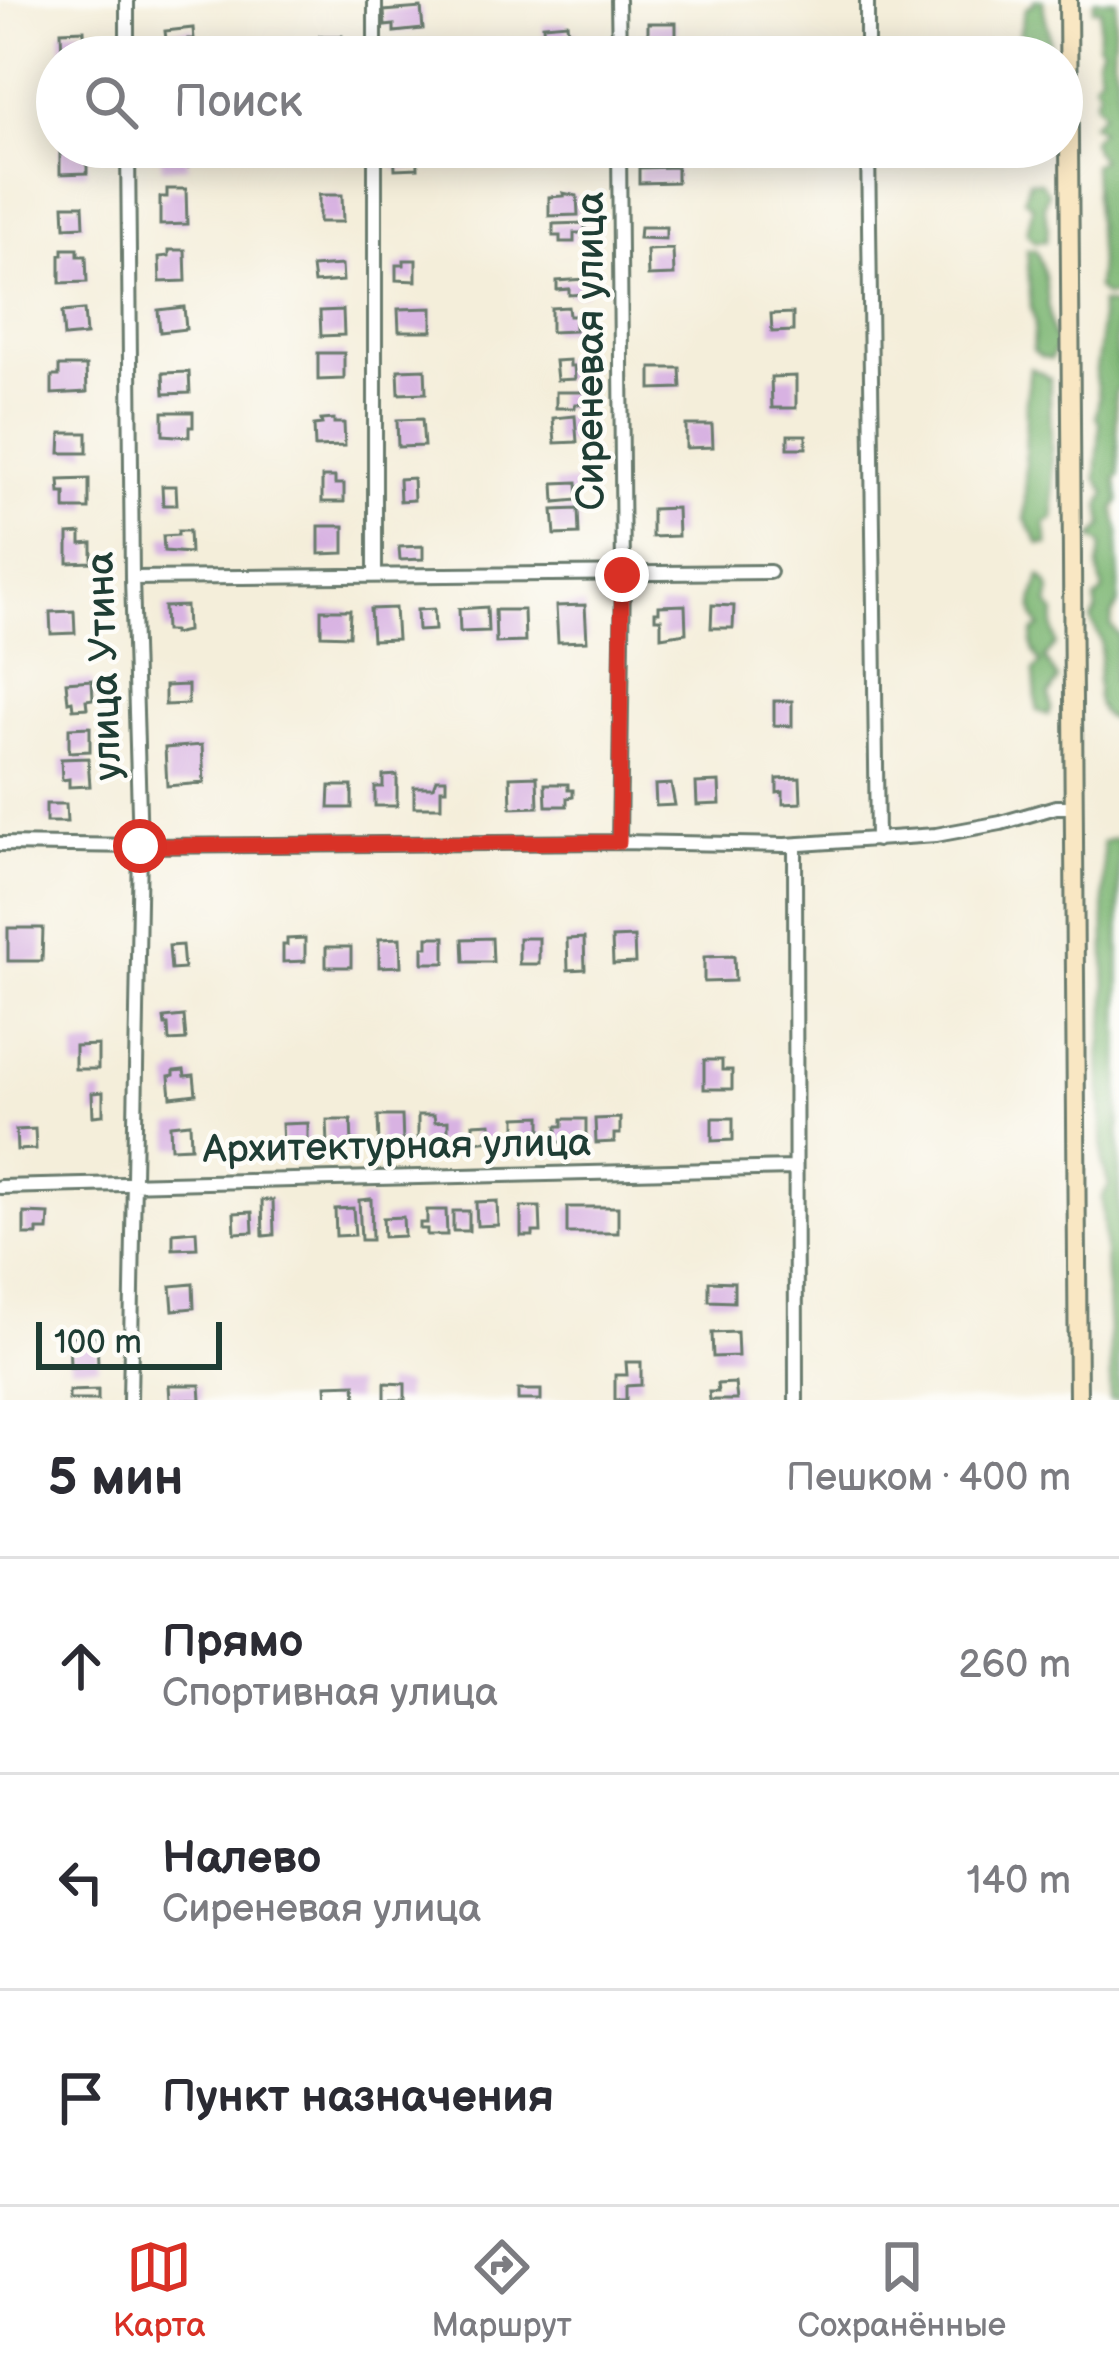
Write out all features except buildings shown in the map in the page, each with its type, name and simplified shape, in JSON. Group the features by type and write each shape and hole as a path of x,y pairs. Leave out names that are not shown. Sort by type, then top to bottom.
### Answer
{"main road":[{"path":"1068,0 1068,36"},
{"path":"1069,168 1078,1400"}],"street":[{"path":"127,0 127,36"},
{"path":"375,0 375,36"},
{"path":"618,0 619,36"},
{"path":"867,0 867,36"},
{"name":"улица Утина","path":"128,168 131,578 140,846 130,1400"},
{"path":"375,168 375,575"},
{"name":"Сиреневая улица","path":"619,168 619,842"},
{"path":"868,168 877,840"},
{"path":"131,578 770,572"},
{"path":"0,844 795,844 936,836 1073,807"},
{"path":"795,844 796,1400"},
{"name":"Архитектурная улица","path":"0,1187 795,1168"}],"green space":[{"path":"1043,0 1049,36 1019,36 1025,9"},
{"path":"1094,0 1116,0 1119,288 1114,296 1104,296 1097,288 1093,165 1101,160 1092,140 1101,130 1092,124 1103,113 1095,102 1102,48 1098,44 1101,9 1093,9"},
{"path":"1029,181 1040,182 1048,192 1046,241 1035,242 1027,233 1033,206 1024,199"},
{"path":"1027,250 1035,250 1044,273 1057,345 1051,359 1033,350 1035,322"},
{"path":"1100,303 1119,310 1119,386 1115,393 1119,501 1114,509 1119,586 1111,625 1119,636 1112,682 1118,692 1117,722 1100,709 1101,639 1091,620 1097,610 1095,600 1103,591 1098,567 1102,544 1092,538 1103,526 1100,505 1106,493 1096,478"},
{"path":"1030,368 1050,379 1054,518 1045,523 1048,544 1039,544 1025,519"},
{"path":"1040,576 1048,585 1048,604 1055,614 1056,644 1045,658 1058,679 1049,695 1048,715 1037,711 1034,671 1041,663 1032,644 1034,631 1040,628 1033,609"},
{"path":"1116,838 1119,1400 1110,1400 1102,1197 1109,1185 1103,1165 1100,1056 1106,1009 1103,842"}],"route":[{"path":"140,846 619,842 622,575"}]}
